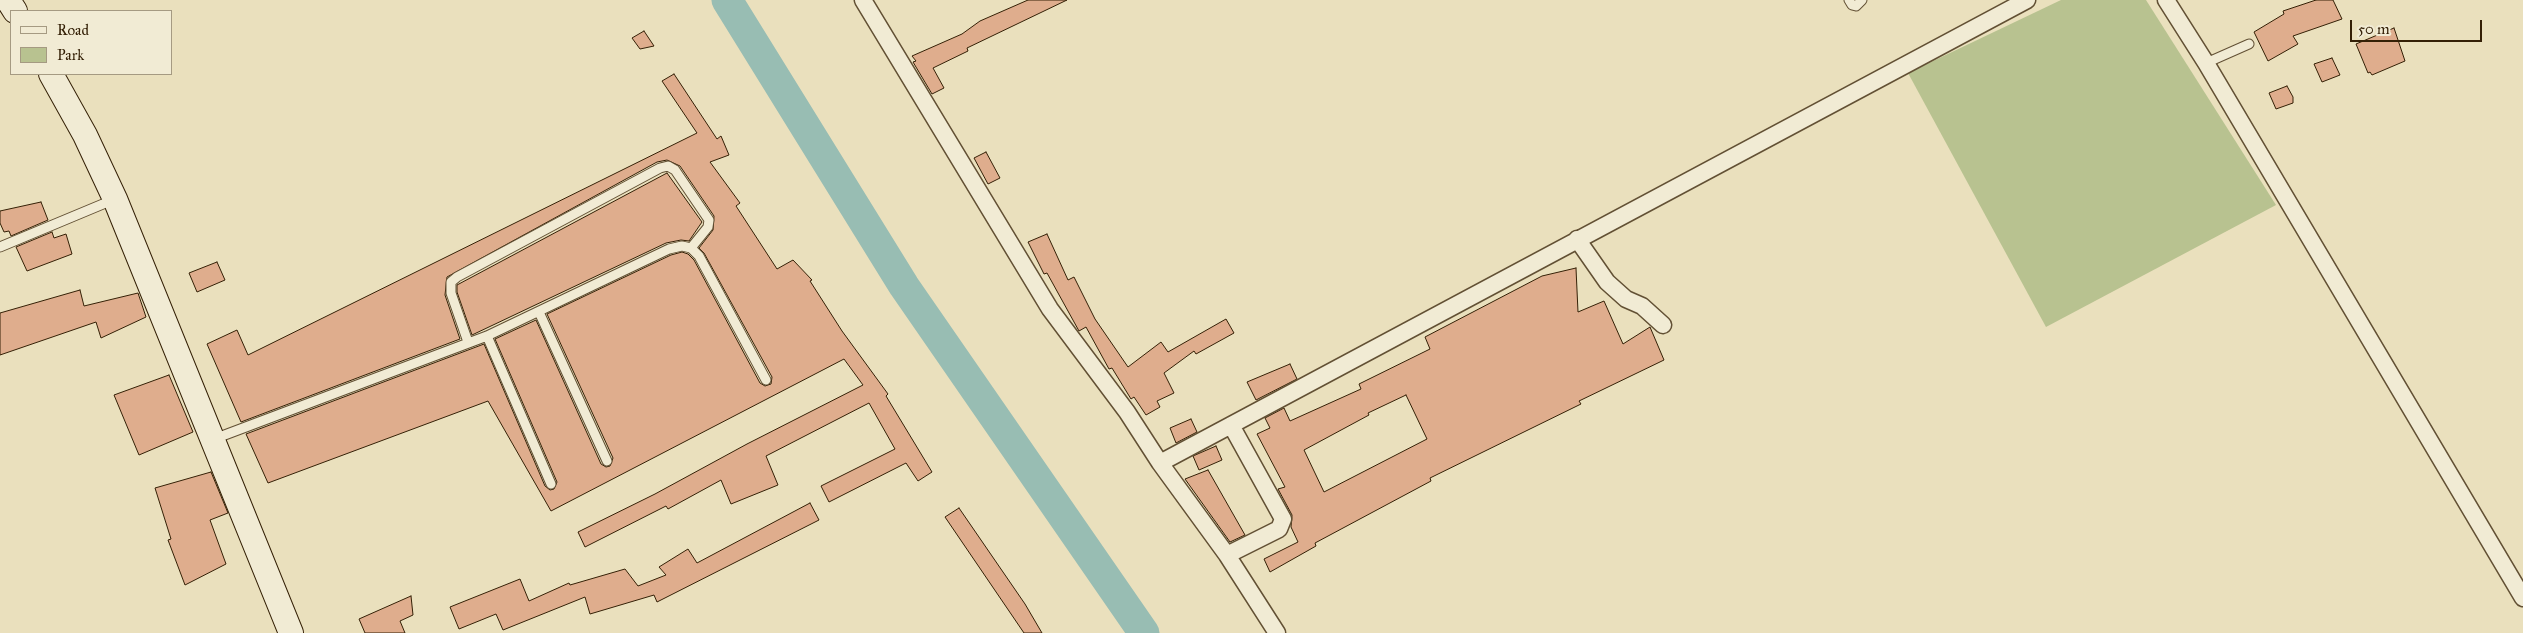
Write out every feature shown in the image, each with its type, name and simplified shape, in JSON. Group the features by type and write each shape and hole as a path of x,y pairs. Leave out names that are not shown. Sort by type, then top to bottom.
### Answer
{"main road":[{"path":"52,75 85,135 116,199 292,633"}],"street":[{"path":"863,0 1050,310 1127,412 1160,463 1227,555 1277,633"},
{"path":"1160,463 2027,0"},
{"path":"2166,0 2206,63 2523,598"},
{"path":"1577,239 1607,282 1626,299 1642,306 1663,326"},
{"path":"1227,555 1279,529 1283,520 1231,424"}],"lane":[{"path":"1849,0 1852,5 1856,6 1862,0"},
{"path":"2206,63 2249,44"},
{"path":"468,342 451,293 451,282 457,277 660,168 668,166 675,170 709,220 708,227 691,248"},
{"path":"0,247 116,199"},
{"path":"214,439 487,336 669,248 691,248 699,256 766,380"},
{"path":"539,312 607,461"},
{"path":"487,336 551,484"}],"green space":[{"path":"2061,0 2146,0 2276,205 2046,327 1908,73"}],"building":[{"path":"1028,0 1067,0 967,48 968,51 933,68 944,88 932,94 913,62 916,61 912,56 962,34 980,21"},
{"path":"2316,0 2333,0 2342,19 2293,36 2298,44 2268,61 2254,32 2284,14 2283,11"},
{"path":"2394,28 2405,61 2372,75 2370,72 2368,73 2356,44"},
{"path":"644,31 654,46 640,49 632,38"},
{"path":"2332,58 2340,75 2322,82 2314,64"},
{"path":"674,74 717,139 721,136 729,155 710,162 740,203 736,206 777,269 793,260 812,280 810,281 842,331 888,394 886,396 932,472 918,481 906,463 829,502 821,486 895,449 869,403 766,456 778,485 731,504 721,480 668,509 666,506 585,547 578,532 655,494 747,444 863,385 844,359 551,511 488,401 268,483 246,434 484,344 545,486 550,490 554,489 557,482 495,339 536,320 601,464 606,467 610,466 613,458 547,314 671,255 682,252 688,254 694,260 760,383 765,386 771,384 772,377 704,253 699,248 713,230 714,216 680,166 667,160 657,162 447,277 445,295 460,339 241,422 207,344 237,330 248,355 697,133 662,81"},
{"path":"2287,86 2293,97 2293,103 2276,109 2269,93"},
{"path":"986,152 1000,178 988,184 974,158"},
{"path":"667,173 702,222 689,241 681,240 666,243 472,335 457,292 457,285"},
{"path":"41,202 48,220 11,236 9,231 4,232 0,223 0,211"},
{"path":"52,232 54,238 66,234 72,254 27,271 16,247"},
{"path":"1047,234 1068,280 1074,277 1095,319 1128,367 1161,342 1168,352 1226,319 1234,333 1196,354 1194,351 1164,373 1174,393 1157,401 1160,407 1146,415 1134,397 1131,399 1112,368 1109,369 1086,327 1079,331 1047,273 1044,274 1028,242"},
{"path":"217,262 225,280 197,292 189,273"},
{"path":"1576,268 1578,312 1604,301 1623,344 1650,327 1664,360 1579,401 1581,404 1430,478 1431,481 1315,543 1316,546 1270,572 1264,559 1298,542 1291,527 1292,515 1278,489 1285,487 1257,434 1270,428 1265,418 1284,408 1290,421 1361,389 1359,384 1430,349 1425,337 1542,276","holes":["1406,395 1427,439 1324,492 1304,450 1369,415 1368,413"]},
{"path":"80,290 84,306 138,293 146,317 101,338 96,322 0,355 0,313"},
{"path":"1290,364 1297,379 1256,400 1247,382"},
{"path":"169,375 193,432 139,455 114,395"},
{"path":"1191,419 1197,432 1176,443 1170,428"},
{"path":"1216,446 1222,460 1199,470 1193,456"},
{"path":"1208,470 1245,535 1230,542 1185,479"},
{"path":"211,472 228,513 210,520 226,564 185,585 168,540 171,539 155,488"},
{"path":"810,503 819,520 657,602 654,595 590,614 585,597 503,630 496,614 459,629 450,607 520,579 529,601 569,583 570,585 625,569 638,586 666,575 659,567 688,549 697,563"},
{"path":"959,508 1025,604 1042,633 1024,633 945,517"},
{"path":"411,596 413,615 400,621 405,633 365,633 359,619"}],"waterway":[{"path":"727,0 904,286 1144,633"}]}
